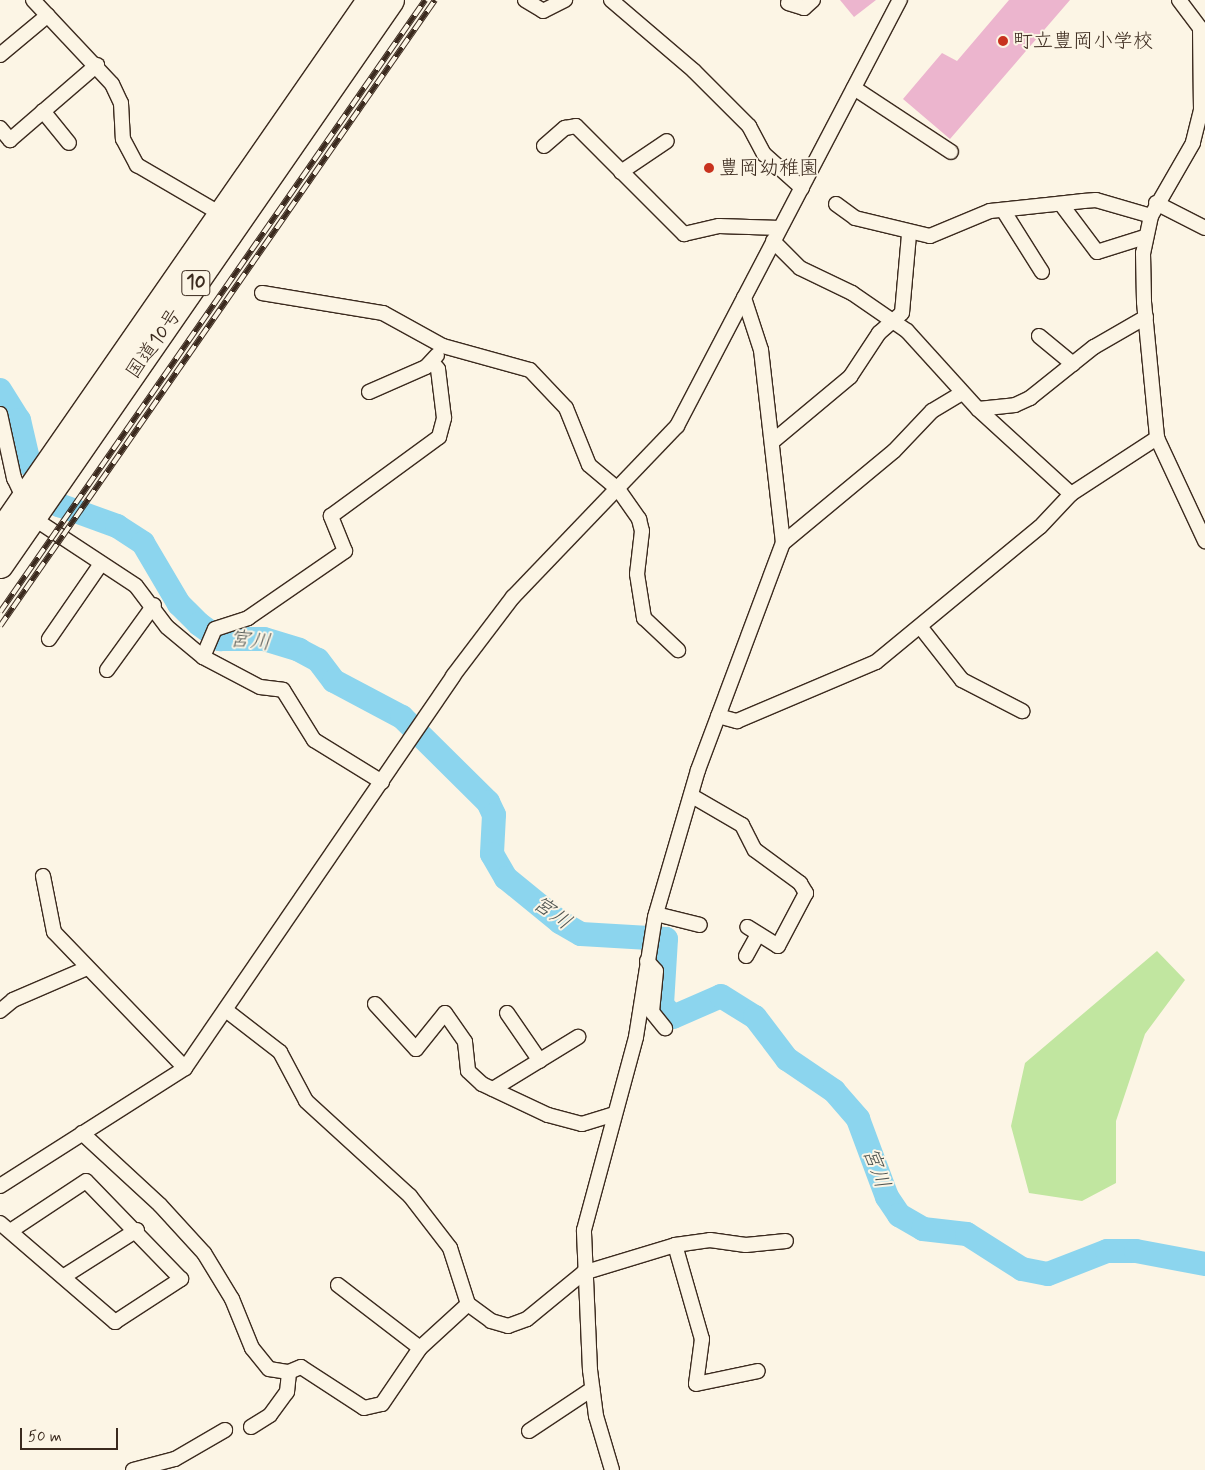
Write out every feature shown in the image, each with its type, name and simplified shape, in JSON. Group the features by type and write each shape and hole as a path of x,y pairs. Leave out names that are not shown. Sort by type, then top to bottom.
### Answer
{"highway":[{"name":"国道10号","path":"0,565 29,508 228,219 369,0"},
{"name":"国道10号","path":"228,219 391,0"},
{"name":"国道10号","path":"0,532 29,508"}],"street":[{"path":"33,0 97,65 118,93 123,139 136,165 228,219"},
{"path":"525,0 543,11 565,0"},
{"path":"611,0 694,71 749,126 764,154 802,188"},
{"path":"788,3 804,8 814,0"},
{"path":"0,1186 185,1068 227,1010 382,782 513,597 677,426 900,0"},
{"path":"1179,0 1203,26 1201,130 1153,210 1145,237 1146,317 1157,438 1205,542"},
{"path":"0,55 48,15"},
{"path":"0,128 10,140 97,65"},
{"path":"854,88 951,152"},
{"path":"43,111 69,143"},
{"path":"544,146 565,128 576,126 684,234 719,226 780,228"},
{"path":"621,172 667,141"},
{"path":"836,204 855,218 909,234 942,234 982,214 1003,210 1096,200 1153,210 1205,228"},
{"path":"1061,204 1097,252 1145,237"},
{"path":"1003,210 1042,272"},
{"path":"772,442 850,377 880,333 894,321 904,308 909,234"},
{"path":"773,241 800,268 820,275 894,321 978,409 1071,494"},
{"path":"262,293 383,313 443,346 530,370 566,408 589,465 618,489 631,504 642,532 636,563 644,618 678,650"},
{"path":"612,1470 592,1389 583,1272 584,1230 636,1037 655,915 718,716 783,543 761,350 744,298"},
{"path":"978,409 1014,405 1030,398 1073,364 1146,317"},
{"path":"1039,336 1073,364"},
{"path":"369,392 432,362 443,346"},
{"path":"203,656 215,629 248,618 345,551 331,516 439,437 444,418 438,369 432,362"},
{"path":"783,543 894,451 932,411 962,393"},
{"path":"0,414 14,478 29,508 100,565 136,586 154,605 171,631 203,656 260,687 283,690 314,740 382,782"},
{"path":"718,716 737,721 876,662 922,629 1040,527 1071,494 1157,438"},
{"path":"49,639 100,565"},
{"path":"107,670 154,605"},
{"path":"922,629 962,680 1022,712"},
{"path":"692,796 742,825 755,850 800,883 806,893 778,946 753,931 746,956"},
{"path":"43,876 54,932 85,969 146,1032 167,1045 185,1068"},
{"path":"655,915 700,925"},
{"path":"648,955 656,971 652,1012 665,1028"},
{"path":"0,1011 14,1000 85,969"},
{"path":"375,1004 416,1049 444,1013 464,1042 468,1071 493,1089 569,1124 615,1114"},
{"path":"227,1010 280,1052 306,1101 410,1196 450,1248 468,1304 492,1321 508,1326 527,1319 583,1272 675,1245 710,1240 746,1245 786,1241"},
{"path":"507,1013 540,1061"},
{"path":"493,1089 578,1037"},
{"path":"82,1133 160,1205 204,1253 232,1299 252,1348 269,1369 289,1372 301,1367 364,1408 382,1404 420,1348 468,1304"},
{"path":"86,1181 136,1230 181,1279 115,1322 66,1275 6,1227 86,1181"},
{"path":"66,1275 136,1230"},
{"path":"675,1245 702,1339 696,1384 758,1371"},
{"path":"338,1285 420,1348"},
{"path":"250,1427 270,1415 287,1392 289,1372"},
{"path":"529,1432 592,1389"},
{"path":"133,1470 175,1459 226,1430"}],"green space":[{"path":"1157,951 1185,980 1145,1034 1116,1121 1116,1183 1082,1201 1029,1193 1011,1126 1025,1063"}],"building":[{"path":"840,0 876,0 854,17"},
{"path":"1009,0 1070,0 950,139 903,99 942,53 957,61"}],"waterway":[{"name":"宮川","path":"0,390 19,420 29,463 59,505 117,526 143,543 179,604 199,624 220,639 264,639 299,650 318,660 334,681 402,717 488,802 494,815 492,854 506,878 560,922 581,934 666,939 662,1005 673,1017 721,996 755,1017 787,1059 834,1091 858,1119 887,1197 899,1215 923,1229 967,1234 1022,1269 1048,1274 1107,1251 1136,1251 1205,1264"}],"railway":[{"path":"0,612 425,0"},
{"path":"0,626 435,0"}],"place":[{"name":"町立豊岡小学校","path":"1003,41"},
{"name":"豊岡幼稚園","path":"709,168"}]}
